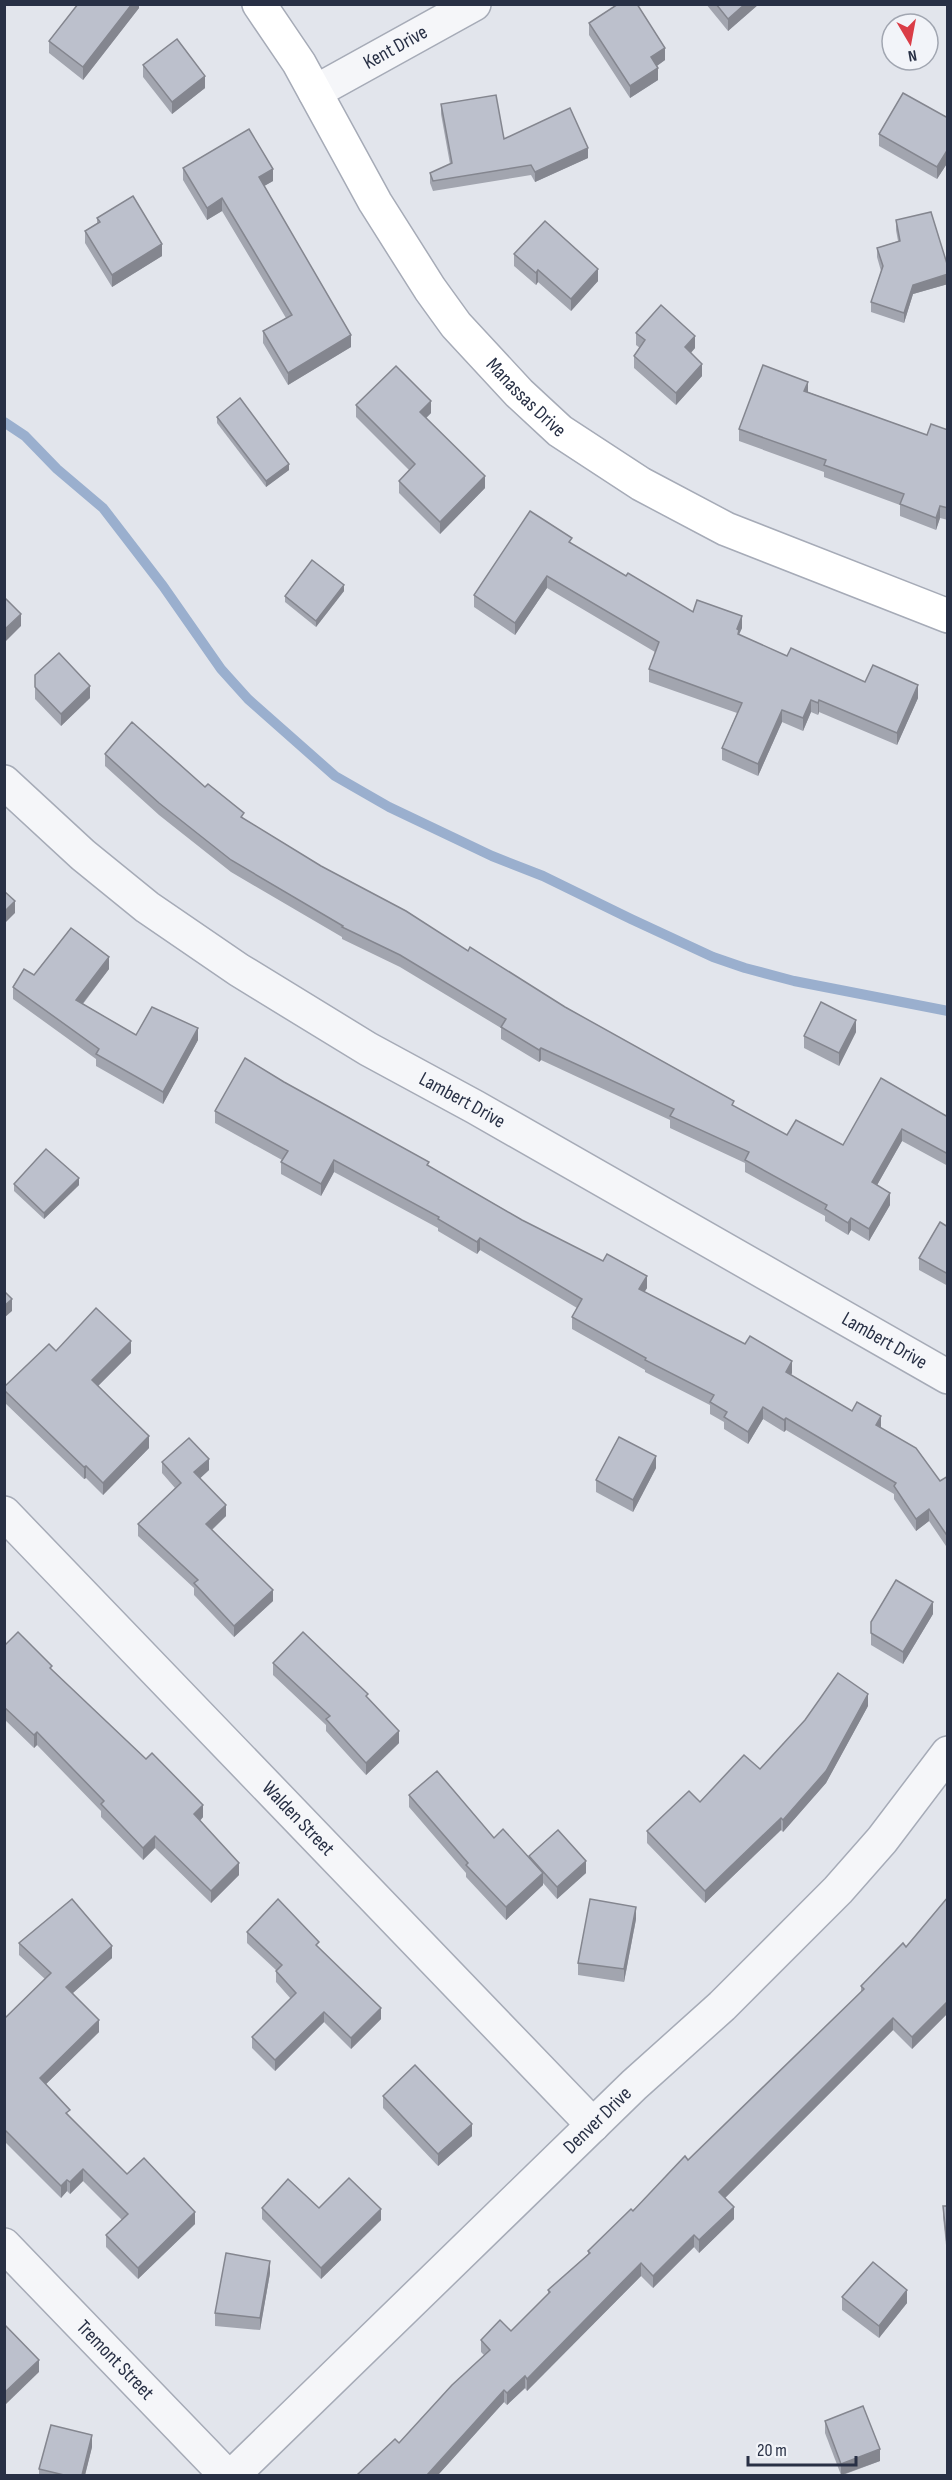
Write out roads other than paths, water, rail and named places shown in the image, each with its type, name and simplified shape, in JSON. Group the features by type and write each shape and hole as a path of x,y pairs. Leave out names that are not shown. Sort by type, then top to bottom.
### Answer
{"main road":[{"name":"Manassas Drive","path":"259,4 299,63 375,202 430,289 464,333 519,393 560,431 641,484 726,529 948,616"}],"street":[{"name":"Kent Drive","path":"315,92 474,4"},
{"name":"Lambert Drive","path":"4,782 83,855 147,907 239,970 368,1049 475,1107 948,1377"},
{"name":"Walden Street","path":"4,1513 593,2126"},
{"name":"Denver Drive","path":"232,2475 634,2085 722,2006 838,1890 882,1840 948,1753"},
{"name":"Tremont Street","path":"4,2245 227,2475"}],"waterway":[{"path":"4,422 25,436 57,469 103,508 163,586 221,669 248,699 335,776 389,807 492,856 543,876 713,957 794,981 948,1011"}]}
